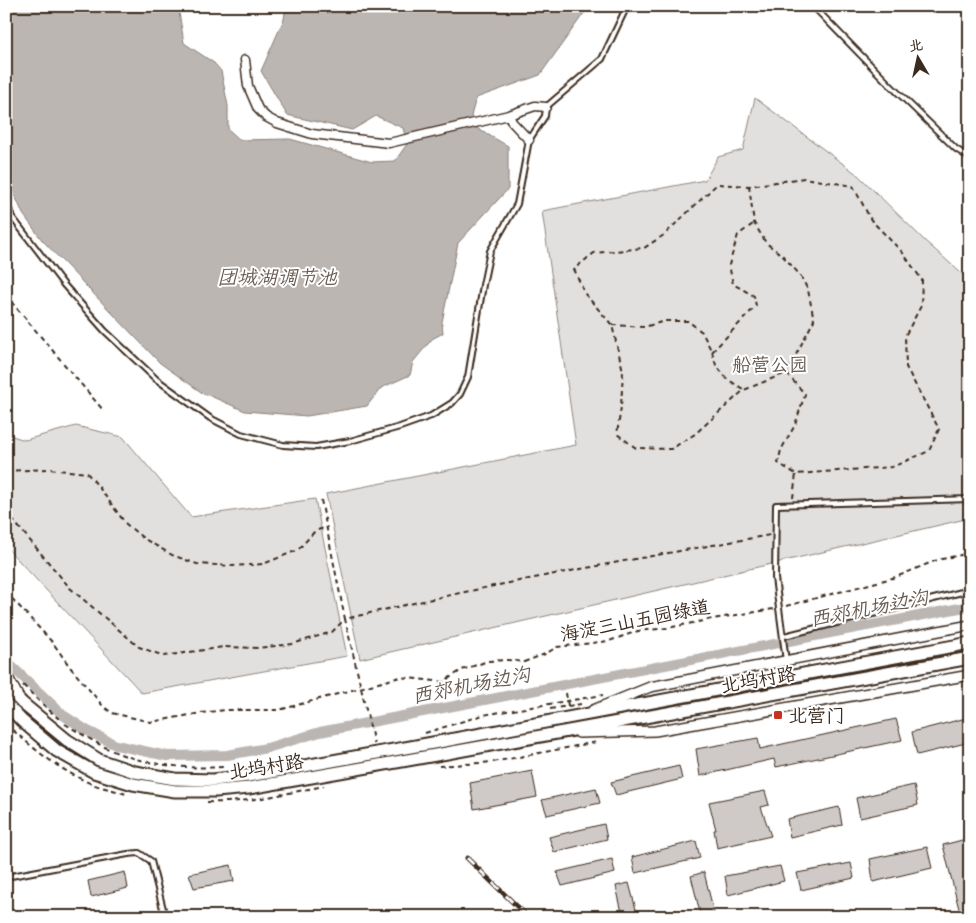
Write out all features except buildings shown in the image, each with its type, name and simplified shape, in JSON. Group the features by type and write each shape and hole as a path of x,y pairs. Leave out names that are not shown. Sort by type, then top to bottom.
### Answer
{"main road":[{"name":"北坞村路","path":"6,686 22,703 67,740 98,760 135,772 175,779 214,780 248,776 572,718 970,643"},
{"name":"北坞村路","path":"6,704 22,721 57,751 94,772 133,784 175,790 216,791 250,788 970,658"}],"street":[{"path":"245,60 248,86 258,109 266,117 277,123 312,134 389,143 509,115 535,106 546,107"},
{"path":"509,115 512,122 529,140"},
{"name":"北坞村路","path":"572,718 650,687 970,625"},
{"name":"北坞村路","path":"6,674 22,703"},
{"name":"北坞村路","path":"554,734 655,732 970,675"}],"lane":[{"path":"6,201 12,217 64,285 105,331 156,379 210,418 241,434 283,446 316,447 400,427 431,416 452,404 460,394 468,377 490,251 517,204 529,140 545,116 546,107 602,59 627,6"},
{"path":"813,6 956,149 970,158"},
{"path":"786,661 775,578 776,505 970,499"},
{"path":"784,637 970,590"},
{"path":"6,877 139,853 150,861 165,917"}],"path":[{"path":"749,186 754,223 766,243 782,255 800,276 808,290 814,320 786,372 744,390 695,434 671,449 636,448 617,434 623,370 612,325 585,294 574,269 594,253 644,248 664,235 717,184 749,186 804,178 853,186 871,220 903,253 922,280 921,306 905,336 906,368 939,429 929,451 892,467 796,474 778,463 781,450 795,425 805,394 786,372"},
{"path":"712,352 756,306 754,296 733,284 729,265 738,235 754,223"},
{"path":"6,294 102,410"},
{"path":"612,325 644,327 666,321 688,321 702,332 716,365 727,380 744,390"},
{"path":"6,471 49,469 87,473 126,524 143,538 172,555 196,564 233,566 262,564 298,550 315,531 327,528"},
{"path":"792,505 796,474"},
{"path":"321,500 345,619 370,727 374,744 378,743"},
{"path":"6,512 70,588 139,647 164,656 224,647 258,648 292,644 332,632 345,619 448,595 776,534"},
{"name":"海淀三山五园绿道","path":"6,592 53,642 70,667 103,706 112,713 151,722 226,710 279,710 400,677 443,682 462,670 488,661 508,660 524,662 546,654 557,647 608,641 638,631 668,628 780,608 896,577 937,560 970,554"},
{"path":"19,680 65,724 94,742 123,755 181,767 226,767"},
{"path":"566,693 568,706"},
{"path":"421,734 484,716 604,695"},
{"path":"550,709 581,704"}],"green space":[{"name":"船营公园","path":"755,98 858,175 925,241 970,281 970,518 360,659 326,494 576,445 542,211 705,180 718,157 743,150"},
{"path":"76,426 123,437 191,517 315,499 347,656 142,693 6,547 6,434 25,440"}],"water":[{"name":"团城湖调节池","path":"6,6 178,6 184,43 214,63 221,71 228,106 228,129 240,140 290,139 372,162 395,161 407,144 403,128 376,116 352,130 287,115 261,71 284,19 286,6 589,6 540,75 476,98 471,116 478,129 508,146 508,189 458,243 442,322 443,333 432,339 413,362 410,375 381,388 367,406 307,416 245,411 201,392 160,363 42,240 23,214 13,191 10,173 10,155 6,138"}],"waterway":[{"name":"西郊机场边沟","path":"6,661 63,715 86,730 116,745 167,756 227,755 267,748 320,732 970,606"}],"railway":[{"path":"467,858 528,917"}],"place":[{"name":"北营门","path":"778,715"}]}
